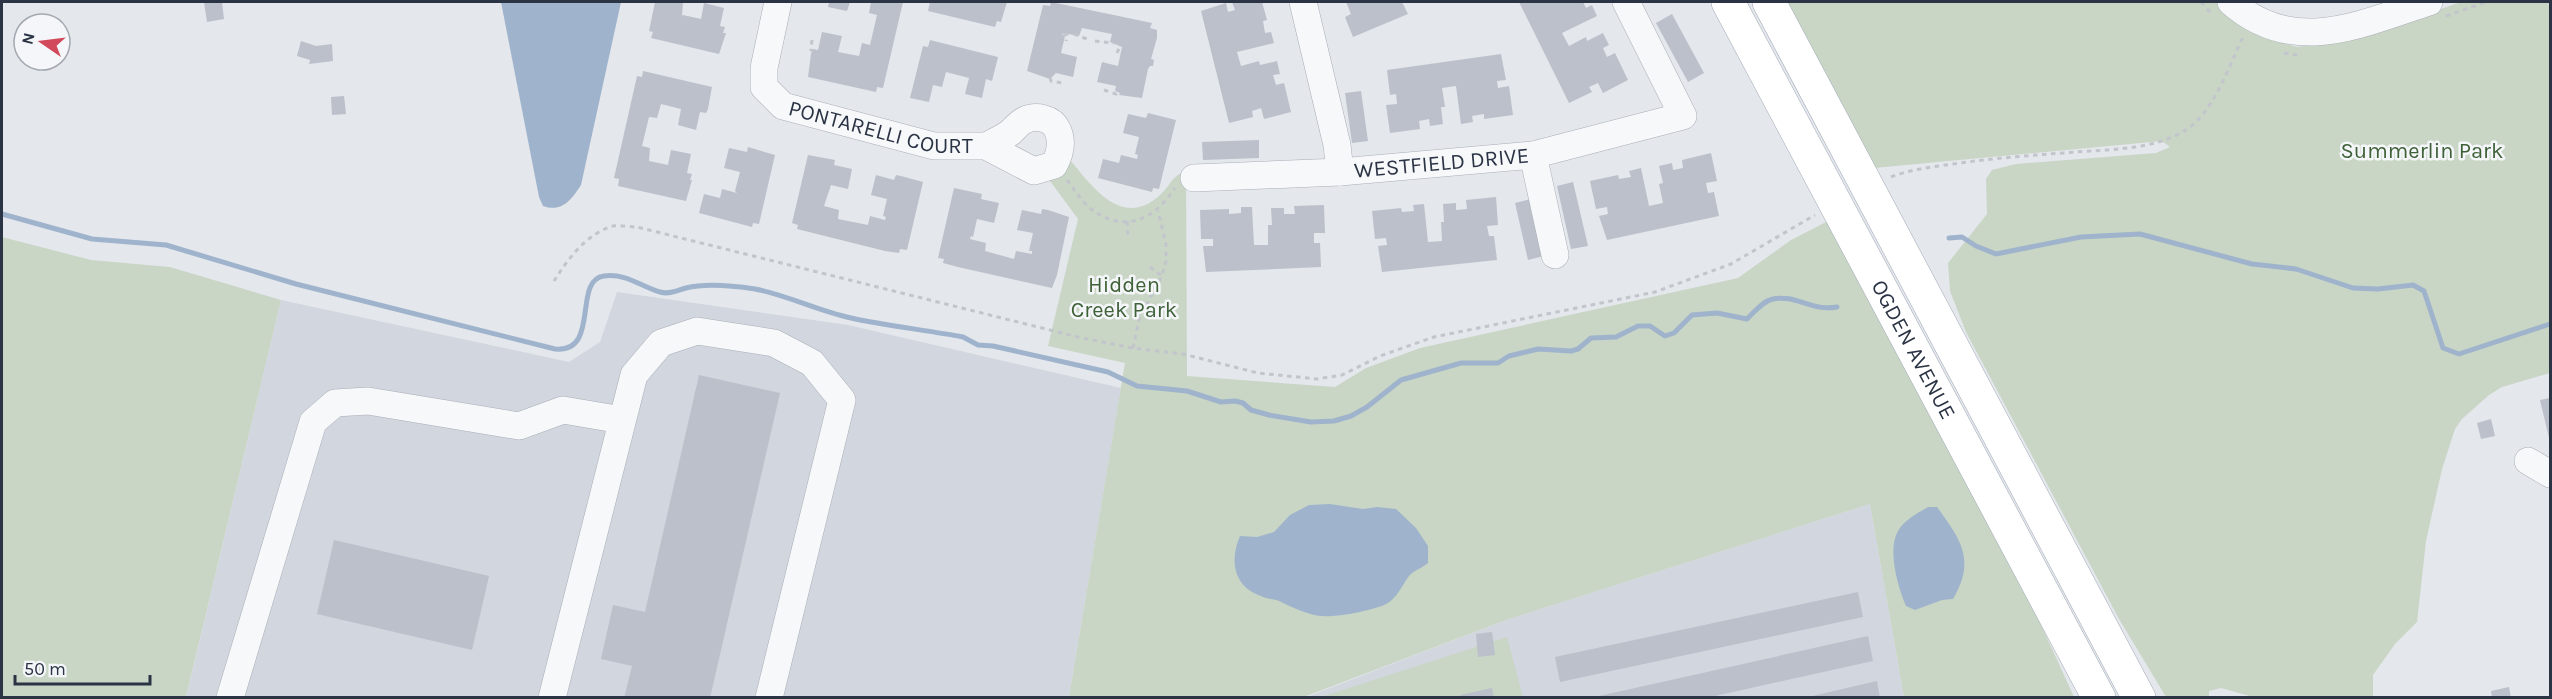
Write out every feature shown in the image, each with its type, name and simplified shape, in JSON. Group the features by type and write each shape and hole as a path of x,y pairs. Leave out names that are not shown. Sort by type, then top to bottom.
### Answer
{"main road":[{"name":"OGDEN AVENUE","path":"1728,2 2099,698"},
{"name":"OGDEN AVENUE","path":"1769,2 2139,698"}],"street":[{"name":"PONTARELLI COURT","path":"778,2 764,68 764,87 783,106 933,146 986,146"},
{"path":"1303,2 1339,153 1340,172"},
{"name":"WESTFIELD DRIVE","path":"1194,178 1340,172 1533,155 1683,116 1626,2"},
{"path":"2231,2 2245,14 2265,25 2287,31 2312,33 2336,31 2429,2"},
{"path":"1533,155 1555,255"},
{"path":"552,698 634,375 661,343 697,331 774,343 812,363 842,400 769,698"},
{"path":"230,698 313,422 335,403 368,401 519,426 564,410 622,420"}],"path":[{"path":"1062,34 1066,35 1066,41"},
{"path":"1074,34 1088,39"},
{"path":"1884,180 1907,171 1992,158 2121,149 2162,141 2198,120 2217,91 2244,36"},
{"path":"812,40 810,48 813,51"},
{"path":"1095,41 1114,43"},
{"path":"1117,53 1120,46"},
{"path":"1050,78 1051,81 1062,83"},
{"path":"1104,90 1116,94 1117,92"},
{"path":"1066,179 1090,208 1104,216 1127,221 1137,220 1158,211 1181,182 1194,178"},
{"path":"1132,348 1139,319 1162,276 1166,261 1166,244 1158,211"},
{"path":"554,281 570,256 594,235 614,226 637,227 1078,337 1132,348 1183,354 1258,374 1317,379 1341,375 1380,356 1434,337 1655,292 1731,264 1819,213"},
{"path":"1127,221 1128,239"},
{"path":"1150,267 1162,276"}],"shaded area":[{"path":"617,292 848,325 1121,388 1069,697 186,698 281,300 569,362 600,342"},
{"path":"1870,504 1904,697 1304,698 1506,620"}],"green space":[{"name":"Summerlin Park","path":"1782,2 2221,2 2228,16 2264,38 2297,47 2355,39 2461,2 2550,2 2550,373 2502,387 2489,395 2462,419 2455,429 2442,469 2426,541 2417,622 2395,644 2373,675 2373,697 2253,697 2221,688 2209,691 2209,697 2166,697 2119,619 1966,332 1950,291 1948,263 1987,214 1986,179 1992,170 2016,164 2156,153 2170,147 2162,141 1874,168"},
{"name":"Hidden Creek Park","path":"1071,161 1089,183 1110,201 1122,207 1134,208 1160,195 1173,179 1186,170 1187,376 1335,387 1366,368 1420,348 1738,278 1791,240 1830,220 2027,594 2074,697 1904,697 1870,504 1506,620 1304,697 1069,697 1125,363 1048,346 1078,219 1050,181"},
{"path":"2,237 91,260 170,267 281,300 186,697 2,697"},
{"path":"1507,637 1523,697 1318,698"}],"water":[{"path":"501,2 621,2 581,185 570,200 556,208 543,206 539,197"},
{"path":"1330,504 1363,509 1377,507 1396,509 1416,528 1428,546 1428,563 1411,574 1395,597 1387,603 1370,610 1344,615 1311,614 1263,597 1245,586 1236,572 1235,564 1240,536 1257,537 1274,532 1290,515 1309,505"},
{"path":"1928,507 1937,507 1959,540 1963,551 1964,573 1953,599 1942,600 1915,610 1906,606 1903,598 1897,579 1893,548 1898,531 1904,523"}],"building":[{"path":"204,2 222,2 224,19 207,22"},
{"path":"655,2 683,2 682,17 683,15 701,19 704,3 724,8 720,26 725,27 723,33 726,33 719,54 651,38 653,32 649,31"},
{"path":"829,2 850,2 847,11 828,7"},
{"path":"871,2 903,2 883,88 877,87 876,92 808,77 811,54 813,49 818,50 822,32 842,36 838,52 859,56 862,43 870,45 877,15 869,13"},
{"path":"930,2 1007,2 1001,22 997,21 995,27 928,11"},
{"path":"1051,2 1152,23 1150,28 1157,30 1157,38 1151,59 1154,60 1153,66 1148,69 1142,98 1119,95 1120,93 1115,91 1116,86 1097,82 1102,62 1118,66 1122,47 1110,42 1112,34 1082,28 1079,36 1063,33 1062,35 1065,36 1061,53 1077,57 1073,77 1056,73 1050,79 1027,71 1043,5 1050,6"},
{"path":"1232,2 1262,2 1267,20 1263,21 1265,33 1271,32 1274,43 1237,52 1241,66 1259,61 1260,65 1277,61 1280,74 1273,75 1276,85 1284,83 1291,112 1264,119 1261,108 1252,111 1253,117 1229,123 1201,11 1226,3 1228,12 1235,10"},
{"path":"1346,2 1402,2 1408,14 1353,37 1345,17 1351,14"},
{"path":"1519,2 1583,2 1586,8 1592,5 1597,16 1562,33 1569,46 1586,37 1587,41 1603,33 1609,45 1603,48 1607,57 1615,53 1628,80 1603,93 1598,83 1589,87 1592,92 1569,103"},
{"path":"1672,14 1704,73 1688,82 1656,23"},
{"path":"930,40 998,57 992,81 986,79 982,98 965,94 969,78 946,72 942,87 933,85 929,102 910,98 923,46 928,47"},
{"path":"301,41 316,46 332,44 333,61 309,64 310,60 297,56"},
{"path":"1501,54 1506,80 1497,81 1498,88 1509,86 1513,115 1484,119 1484,114 1472,116 1473,122 1461,124 1456,86 1442,88 1445,107 1441,107 1443,124 1430,126 1429,119 1419,121 1420,129 1390,133 1386,105 1397,104 1396,94 1390,95 1387,70"},
{"path":"643,71 712,87 708,109 706,113 700,112 696,130 678,125 681,109 661,104 657,118 649,117 642,146 650,148 649,161 668,165 671,150 691,154 687,173 692,174 690,180 692,180 686,201 618,186 619,179 614,178 637,76 642,77"},
{"path":"1361,91 1368,141 1352,143 1345,93"},
{"path":"344,96 346,114 332,115 331,97"},
{"path":"1148,113 1176,120 1159,189 1153,188 1152,192 1098,178 1103,159 1119,163 1121,155 1137,159 1138,155 1135,154 1139,137 1123,133 1128,114 1146,118"},
{"path":"1259,140 1259,158 1203,160 1202,142"},
{"path":"748,147 775,155 759,224 753,223 752,227 699,213 704,194 720,198 722,189 737,193 735,191 740,172 724,168 729,148 747,152"},
{"path":"1711,153 1717,181 1706,183 1708,193 1714,192 1719,216 1607,240 1599,216 1608,214 1607,207 1596,209 1590,181 1618,175 1619,179 1631,177 1629,171 1641,168 1649,206 1663,203 1659,184 1663,183 1659,166 1672,163 1673,170 1683,168 1682,160"},
{"path":"808,155 835,160 834,165 852,169 848,189 831,185 824,206 839,210 838,219 868,225 870,216 885,220 886,217 883,216 887,199 871,195 876,175 894,180 896,175 923,182 907,250 900,249 899,253 885,251 797,229 798,225 792,223"},
{"path":"1573,182 1588,246 1571,249 1557,186"},
{"path":"954,188 982,194 981,199 999,203 994,223 977,219 973,237 971,236 970,239 986,243 985,251 1014,259 1016,251 1032,254 1032,251 1029,251 1033,233 1017,230 1022,210 1041,214 1042,209 1069,217 1057,275 1052,288 958,267 943,263 944,259 938,258"},
{"path":"1496,197 1498,225 1487,226 1489,236 1494,236 1497,260 1382,272 1378,246 1387,245 1386,238 1375,239 1372,211 1401,208 1402,212 1414,211 1413,205 1424,204 1428,242 1442,241 1443,204 1456,203 1456,210 1467,209 1466,200"},
{"path":"1531,199 1544,256 1528,260 1515,203"},
{"path":"1324,205 1325,233 1314,233 1314,243 1320,243 1321,267 1206,272 1203,246 1213,246 1213,239 1201,239 1200,210 1229,209 1229,214 1241,213 1241,207 1252,207 1254,245 1268,245 1268,225 1272,225 1271,208 1284,208 1284,214 1295,214 1294,206"},
{"path":"699,375 780,393 710,698 624,698 632,666 601,659 613,605 645,612"},
{"path":"2550,398 2550,442 2540,400"},
{"path":"2491,419 2495,436 2481,439 2477,423"},
{"path":"334,540 489,576 472,650 317,614"},
{"path":"1858,592 1863,617 1560,682 1555,657"},
{"path":"1492,632 1495,655 1478,657 1476,634"},
{"path":"1868,636 1873,661 1706,698 1590,698"},
{"path":"1877,681 1880,698 1808,698 1808,697"},
{"path":"2509,687 2511,698 2492,698 2491,691"},
{"path":"1492,688 1494,698 1461,698 1460,695"}],"waterway":[{"path":"2,214 92,239 166,245 296,284 555,349 569,347 578,340 589,290 595,280 604,276 627,278 664,293 702,286 739,287 767,292 851,318 963,337 978,345 993,346 1108,372 1137,386 1187,391 1221,402 1243,403 1251,410 1269,415 1311,422 1334,421 1351,416 1367,407 1401,380 1461,363 1498,363 1509,356 1538,349 1571,351 1578,349 1591,338 1616,337 1638,326 1650,326 1665,336 1674,333 1692,315 1717,313 1747,319 1762,304 1773,299 1789,299 1820,307 1837,307"},
{"path":"1949,238 1962,237 1996,254 2081,237 2140,234 2252,264 2296,269 2353,288 2378,289 2413,285 2424,291 2443,348 2459,354 2550,324"}]}
